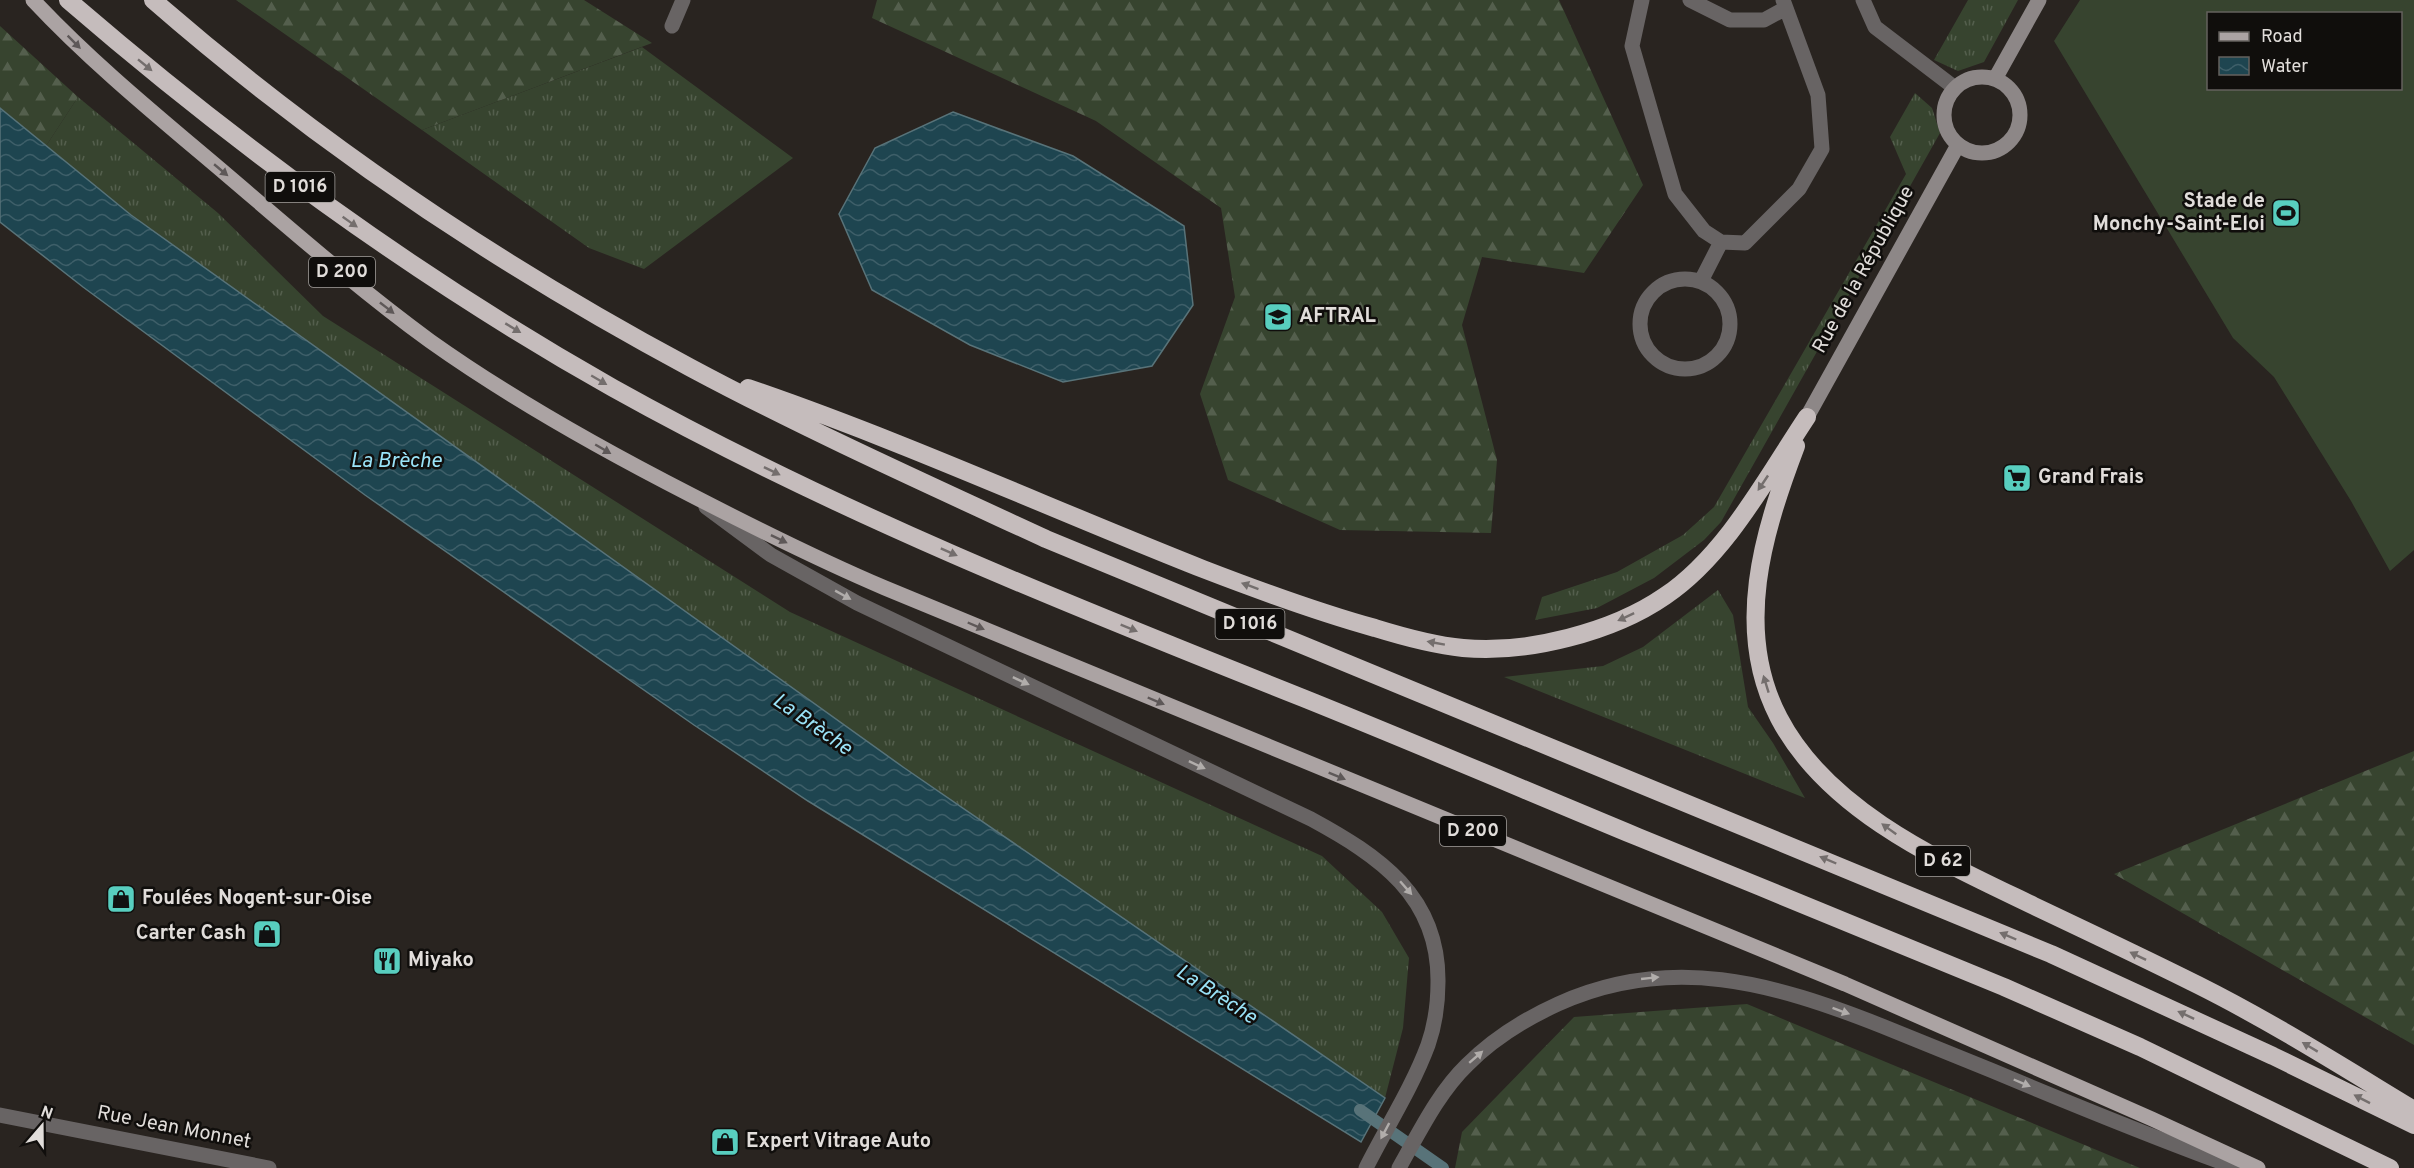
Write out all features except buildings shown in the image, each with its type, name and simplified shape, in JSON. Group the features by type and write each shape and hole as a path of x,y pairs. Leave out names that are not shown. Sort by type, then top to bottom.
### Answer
{"highway":[{"name":"D 1016","path":"68,0 228,133 375,239 549,351 615,389 749,459 888,525 1100,616 1994,983 2160,1056 2390,1168"},
{"name":"D 1016","path":"153,0 236,68 363,164 492,251 689,367 837,442 1046,539 2051,954 2273,1056 2414,1125"},
{"name":"D 62","path":"689,367 820,412 1160,552 1308,608 1399,635 1465,648 1503,648 1566,637 1615,622 1664,597 1704,564 1807,417"},
{"name":"D 62","path":"1807,417 1779,491 1767,532 1756,584 1755,614 1756,639 1767,687 1779,717 1794,742 1814,766 1838,790 1899,836 1995,887 2211,992 2282,1030 2414,1110"}],"main road":[{"name":"D 200","path":"33,0 87,55 130,93 337,268 430,340 541,413 689,494 835,567 1845,984 2258,1168"}],"street":[{"path":"672,26 683,0"},
{"path":"1642,0 1632,46 1675,194 1704,231 1721,242 1744,243 1799,189 1822,148 1818,95 1785,4 1764,20 1730,21 1690,0"},
{"path":"1863,0 1875,27 1955,88"},
{"path":"1995,79 2040,0"},
{"path":"1973,78 1995,79 2005,85 2019,105 2018,129 2003,147 1992,152 1980,153 1958,145 1950,135 1945,123 1944,111 1948,99 1955,88 1973,78"},
{"name":"Rue de la République","path":"1807,417 1958,145"},
{"path":"1701,281 1721,242"},
{"path":"1686,279 1701,281 1719,294 1730,314 1731,329 1727,344 1718,356 1706,365 1692,369 1676,369 1651,354 1643,341 1640,327 1641,312 1647,298 1658,288 1671,281 1686,279"},
{"path":"689,494 771,555 848,598 1311,819 1341,836 1386,868 1408,889 1419,904 1428,924 1438,970 1438,995 1428,1044 1366,1168"},
{"path":"1399,1168 1453,1080 1502,1036 1546,1009 1572,998 1630,980 1656,977 1711,977 1741,981 1816,1002 2158,1139 2237,1168"},
{"name":"Rue Jean Monnet","path":"0,1115 241,1165 269,1168"}],"green space":[{"path":"236,0 584,0 652,43 422,130"},
{"path":"877,0 1559,0 1643,185 1584,273 1482,257 1462,325 1497,460 1491,533 1340,530 1228,480 1200,394 1235,297 1221,208 1096,121 872,18"},
{"path":"1968,0 2018,0 1984,62 1958,71 1934,60"},
{"name":"Stade de Monchy-Saint-Eloi","path":"2080,0 2414,0 2414,550 2390,571 2351,501 2274,377 2233,338 2054,41"},
{"path":"0,26 78,97 46,146 0,108"},
{"path":"642,47 793,158 644,269 589,248 422,130"},
{"path":"1915,93 1932,108 1940,133 1721,522 1704,540 1654,578 1597,608 1535,620 1542,597 1617,572 1683,535 1714,507 1906,174 1890,137"},
{"path":"78,97 218,213 323,316 790,612 1322,856 1382,912 1409,958 1403,1028 1385,1098 903,767 131,215 46,146"},
{"path":"1718,590 1733,615 1748,707 1773,743 1805,798 1504,677 1603,666 1643,647"},
{"path":"2414,751 2414,1045 2114,874"},
{"path":"1747,1004 2140,1168 1455,1168 1462,1132 1574,1017"}],"water":[{"name":"La Brèche","path":"0,108 131,215 903,767 1385,1098 1361,1142 808,801 694,725 365,495 83,287 0,222"},
{"path":"953,112 1073,156 1184,226 1193,305 1152,366 1063,382 970,345 872,290 839,214 875,148"}],"waterway":[{"name":"La Brèche","path":"1360,1110 1443,1168"}],"place":[{"name":"Stade de Monchy-Saint-Eloi","path":"2286,213"},
{"name":"AFTRAL","path":"1278,317"},
{"name":"Grand Frais","path":"2017,478"},
{"name":"Foulées Nogent-sur-Oise","path":"121,899"},
{"name":"Carter Cash","path":"267,934"},
{"name":"Miyako","path":"387,961"},
{"name":"Expert Vitrage Auto","path":"725,1142"}]}
